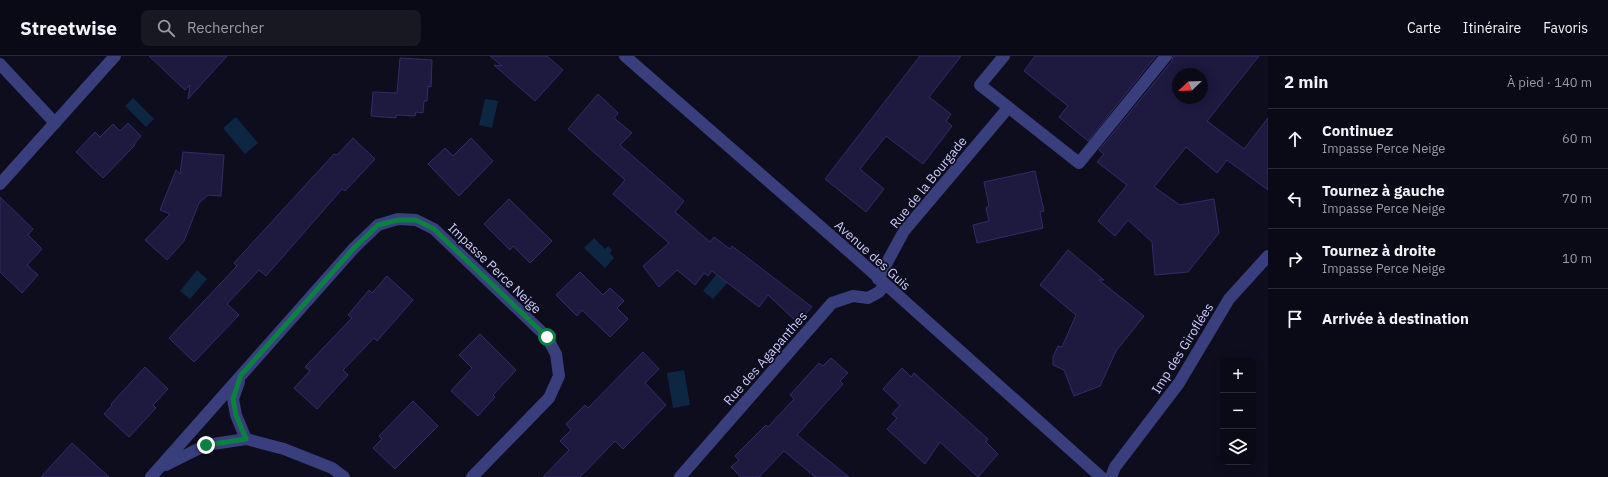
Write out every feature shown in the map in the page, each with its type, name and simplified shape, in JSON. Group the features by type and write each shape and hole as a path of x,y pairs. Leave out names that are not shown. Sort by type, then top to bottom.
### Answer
{"street":[{"path":"0,184 115,56"},
{"name":"Avenue des Guis","path":"625,56 853,255 881,282 1101,477"},
{"path":"1004,56 980,85 1079,163 1166,56"},
{"path":"0,64 55,123"},
{"name":"Rue de la Bourgade","path":"881,282 904,232 1008,108"},
{"name":"Impasse Perce Neige","path":"155,473 354,248 378,225 398,220 416,220 434,229 446,240 547,337 556,354 559,376 549,398 472,477"},
{"name":"Imp des Giroflées","path":"1111,477 1115,467 1179,383 1229,299 1268,256"},
{"name":"Rue des Agapanthes","path":"680,477 832,303 853,296 868,298 879,292 881,282"},
{"name":"Impasse Perce Neige","path":"241,375 233,399 236,415 246,439"},
{"name":"Impasse Perce Neige","path":"155,473 206,445 246,439 284,449 332,468 344,477"}],"water":[{"path":"133,98 154,119 146,127 125,106"},
{"path":"485,99 498,101 492,128 479,125"},
{"path":"236,117 258,143 245,154 223,128"},
{"path":"594,238 605,249 608,246 612,250 610,253 614,258 605,268 584,248"},
{"path":"197,270 207,279 190,299 180,291"},
{"path":"720,270 731,279 713,299 703,291"},
{"path":"684,370 690,405 673,408 667,373"}],"building":[{"path":"149,56 227,56 188,99 190,85 185,90"},
{"path":"490,56 547,56 563,70 535,101 494,65 502,66"},
{"path":"920,56 961,56 929,97 951,114 946,121 952,126 923,164 886,136 860,169 884,189 866,212 825,179"},
{"path":"1035,56 1156,56 1088,141 1059,117 1068,106 1024,71"},
{"path":"1173,56 1259,56 1207,121 1244,149 1268,118 1268,190 1227,160 1217,173 1186,147 1154,187 1180,205 1214,199 1219,233 1188,272 1155,275 1152,242 1128,220 1115,236 1098,221 1127,185 1097,162 1104,154 1099,150 1172,61"},
{"path":"400,58 432,60 431,87 428,86 427,101 424,101 423,113 416,112 415,116 396,115 396,118 371,116 373,92 397,93"},
{"path":"598,94 618,113 614,118 632,133 620,145 684,201 675,212 710,242 714,237 730,249 732,246 812,307 798,323 768,295 759,307 712,271 708,276 704,273 695,285 677,270 659,287 643,266 669,243 613,194 625,180 568,129"},
{"path":"128,123 141,136 134,144 135,145 103,178 76,152 95,132 100,137 113,124 120,131"},
{"path":"353,138 375,159 345,191 342,189 266,276 259,270 227,304 239,315 194,362 169,338 237,266 234,263 334,154 337,155"},
{"path":"471,138 493,161 459,196 428,164 445,148 453,156"},
{"path":"183,152 224,155 221,196 208,195 199,203 184,241 167,260 145,240 170,214 160,210 176,170 180,174"},
{"path":"1035,171 1044,211 1040,212 1043,228 977,243 973,225 989,221 986,208 989,206 984,182"},
{"path":"0,197 33,229 28,235 42,249 27,265 38,275 22,293 0,272"},
{"path":"509,199 552,241 530,263 513,246 510,250 484,224"},
{"path":"1068,250 1104,280 1099,280 1144,316 1116,351 1100,386 1074,396 1064,370 1053,365 1053,357 1058,346 1062,347 1076,315 1040,285"},
{"path":"580,272 603,295 610,288 624,301 617,308 628,319 610,337 582,310 577,316 556,295"},
{"path":"387,276 413,300 377,341 374,338 343,370 348,375 317,409 294,388 310,371 305,367 352,318 348,315 369,290 372,293"},
{"path":"480,334 516,370 493,395 495,397 478,416 451,391 472,368 459,355"},
{"path":"643,352 659,369 645,383 666,405 623,449 615,441 580,477 543,477 569,450 560,441 571,430 566,424 585,405 588,408"},
{"path":"831,358 848,373 840,381 843,384 797,435 849,477 815,477 784,451 759,477 741,477 731,467 739,460 735,456 766,425 768,427 794,399 790,395 819,363 823,366"},
{"path":"145,367 168,389 153,405 156,408 129,437 104,414 112,405 111,404"},
{"path":"902,368 911,377 914,373 988,439 986,442 998,454 978,477 940,442 925,464 887,429 897,418 892,414 900,405 883,389"},
{"path":"413,401 438,426 395,469 373,448 382,439 379,436"},
{"path":"72,443 109,477 41,477"}],"route":[{"path":"206,445 246,439 236,415 233,399 241,375 354,248 378,225 398,220 416,220 434,229 547,337"}]}
